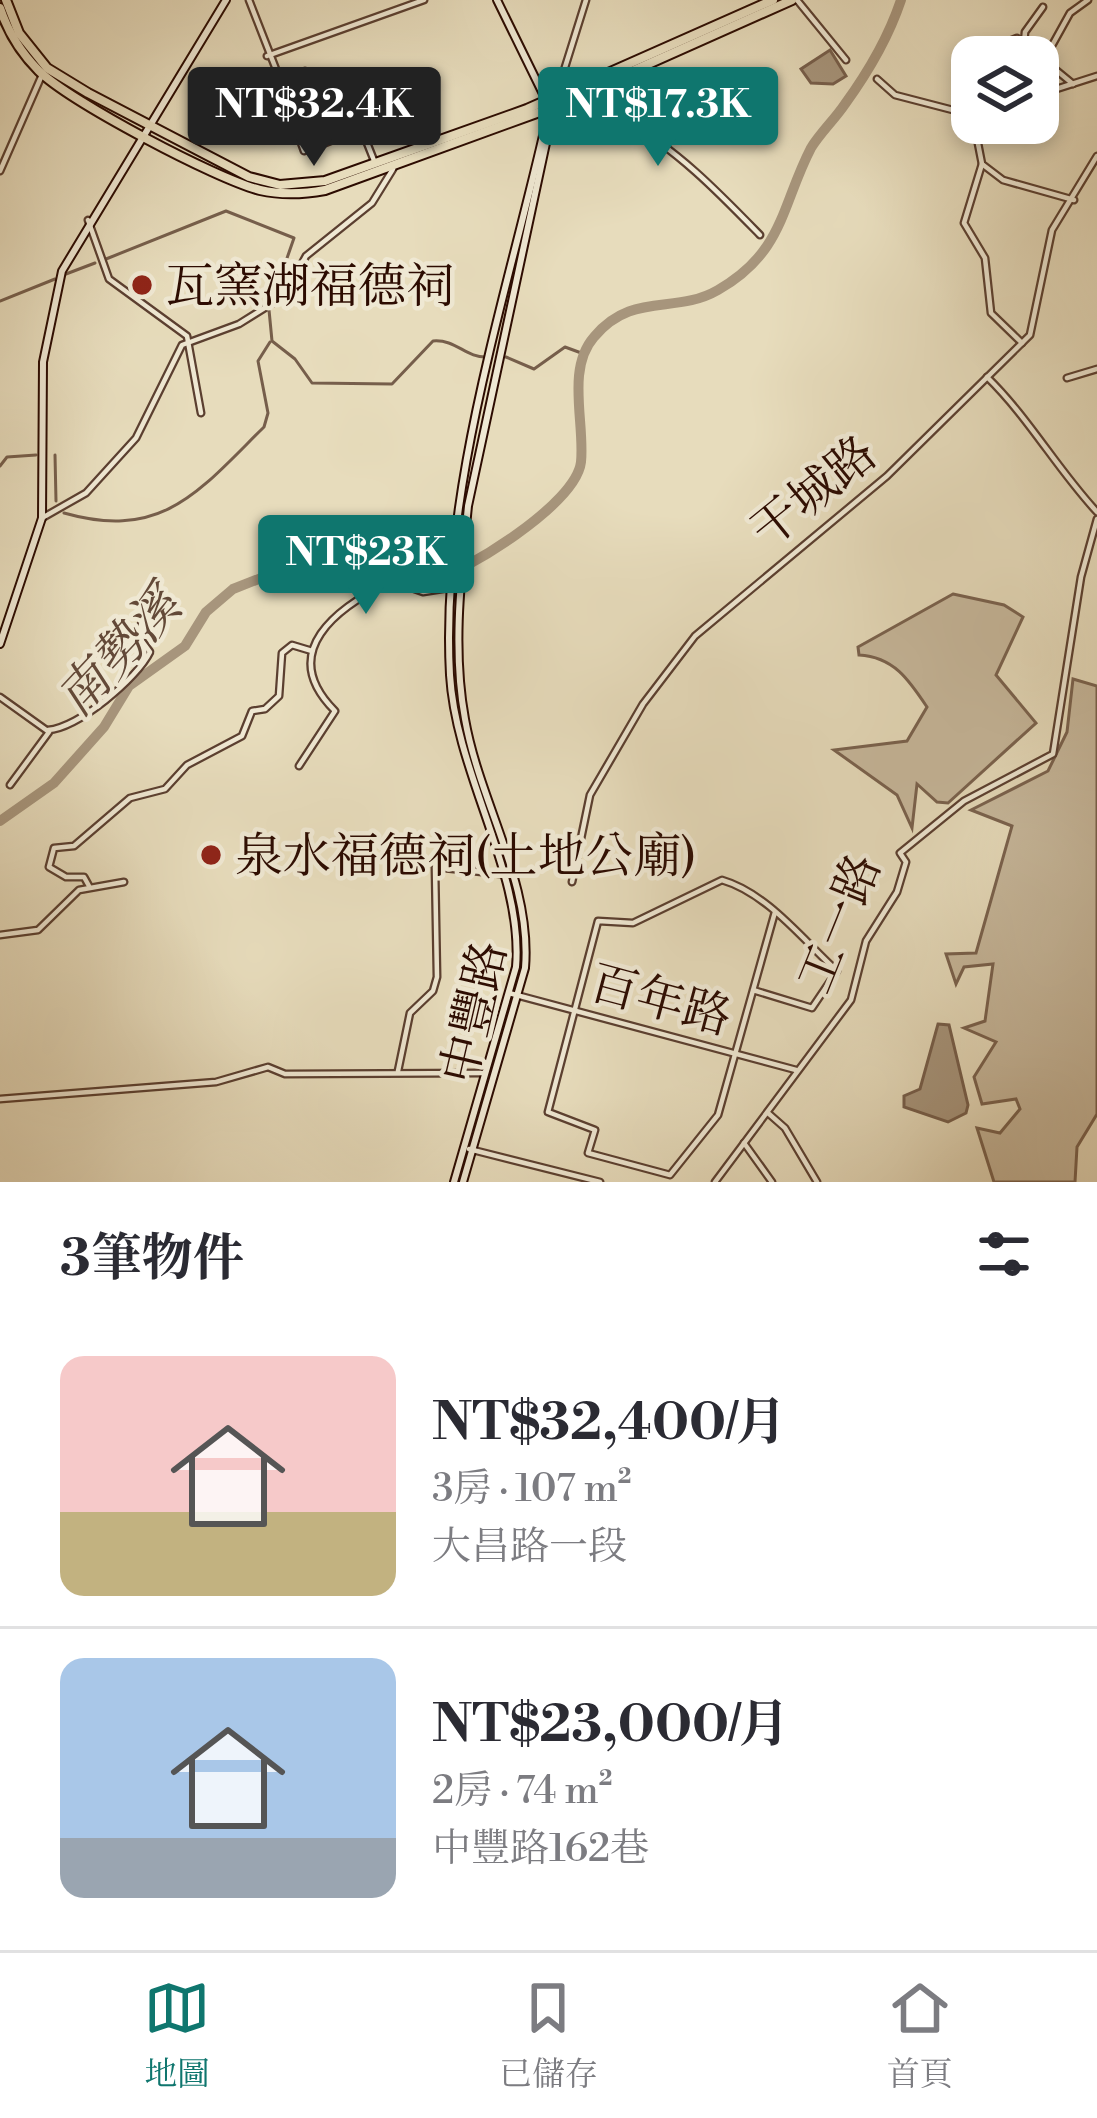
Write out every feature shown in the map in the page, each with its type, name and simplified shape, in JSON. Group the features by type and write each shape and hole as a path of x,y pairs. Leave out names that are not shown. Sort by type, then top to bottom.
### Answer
{"main road":[{"path":"6,0 19,33 47,68 234,181 281,194 325,190 396,164 795,0"},
{"path":"0,644 42,518 46,326 62,272 88,220 226,0"},
{"path":"457,582 487,404 548,105 497,0"},
{"path":"0,8 13,39 43,75 234,171 280,184 325,181 548,105 773,0"},
{"path":"457,582 453,561 459,505 487,404"},
{"name":"中豐路","path":"457,582 450,675 456,722 519,934 513,994"},
{"name":"中豐路","path":"454,1182 468,1149 528,934 523,901 507,866 465,721 457,582"},
{"name":"中豐路","path":"463,1182 468,1149"}],"street":[{"path":"249,0 295,118"},
{"path":"267,56 424,0"},
{"path":"548,105 561,80 586,0"},
{"path":"795,0 846,60"},
{"path":"1057,36 1070,13 1088,0"},
{"path":"1025,36 1043,7"},
{"path":"305,71 317,111"},
{"path":"1059,72 1073,84"},
{"path":"0,171 43,75"},
{"path":"1059,88 1097,76 1097,87"},
{"path":"877,79 895,95 951,112"},
{"path":"580,92 585,101 669,151 760,235"},
{"path":"348,95 375,163"},
{"path":"296,129 304,152 362,129"},
{"path":"978,144 982,164 964,223 986,258 991,313 1022,343"},
{"name":"干城路","path":"572,882 590,795 643,704 695,636 784,556 887,476 1022,343 1035,324 1052,230 1097,156"},
{"path":"42,518 86,493 136,438 153,412 167,367 186,340 239,324 290,291 306,256 373,203 396,164"},
{"path":"982,164 1003,180 1074,200"},
{"path":"88,220 105,274 184,333 201,413"},
{"path":"1067,378 1097,369"},
{"path":"987,377 1020,409 1047,453 1097,516"},
{"name":"工一路","path":"715,1182 851,1000 866,941 897,892 906,862 900,853 964,801 1052,754 1081,578 1097,516"},
{"path":"299,766 335,712 312,681 312,651 320,632 358,597 392,581 423,592 457,582"},
{"path":"0,697 30,723 48,730 70,727 137,671 150,652 139,637 142,619"},
{"path":"89,886 84,877 66,877 49,867 54,848 74,846 130,798 165,789 187,765 242,736 252,711 265,709 279,696 282,652 292,646 312,651"},
{"path":"10,784 48,730"},
{"path":"398,1071 410,1013 433,991 437,976 435,867 502,874"},
{"path":"753,990 812,1008 837,971 775,912 722,880 633,923 598,921 548,1112 595,1130 588,1153 670,1175 718,1115 734,1053 775,912"},
{"path":"1,935 38,931 70,897 89,886 124,882"},
{"name":"百年路","path":"513,994 796,1070"},
{"path":"0,1100 216,1082 268,1067 285,1074 490,1074"},
{"path":"768,1113 785,1128 817,1182"},
{"path":"744,1144 772,1182"},
{"path":"468,1149 600,1182"}],"shaded area":[{"path":"830,50 846,76 833,84 811,83 801,69"},
{"path":"953,594 1004,605 1023,617 996,675 1036,723 948,803 937,802 917,784 912,828 897,795 834,750 907,741 927,707 899,672 882,660 859,655 858,647"},
{"path":"1073,679 1097,686 1097,1114 1077,1147 1075,1182 994,1182 977,1128 1000,1133 1020,1109 1016,1099 982,1104 974,1077 996,1042 964,1028 985,1021 993,964 964,967 956,984 946,954 976,953 1012,826 971,810 1048,771 1067,732"},
{"path":"938,1024 949,1025 968,1105 966,1113 948,1122 904,1107 904,1096 920,1089"}],"waterway":[{"name":"南勢溪","path":"0,821 54,783 104,727 129,686 185,646 206,612 233,589 312,558 344,559 427,583 492,551 540,516 575,479 581,462 579,380 594,337 623,314 718,290 756,260 778,227 811,148 870,67 901,0"},
{"path":"106,259 226,211 294,238 269,310 272,341 295,359 312,383 392,384 433,341 487,357"},
{"path":"66,274 95,263"},
{"path":"0,301 55,279"},
{"path":"64,513 128,520 154,515 198,490 264,427 268,413 258,361 270,342"},
{"path":"506,357 534,369 565,347 584,354"},
{"path":"0,466 7,457 36,455"},
{"path":"55,455 56,501"}],"place":[{"name":"瓦窯湖福德祠","path":"142,285"},
{"name":"泉水福德祠(土地公廟)","path":"211,855"}]}
